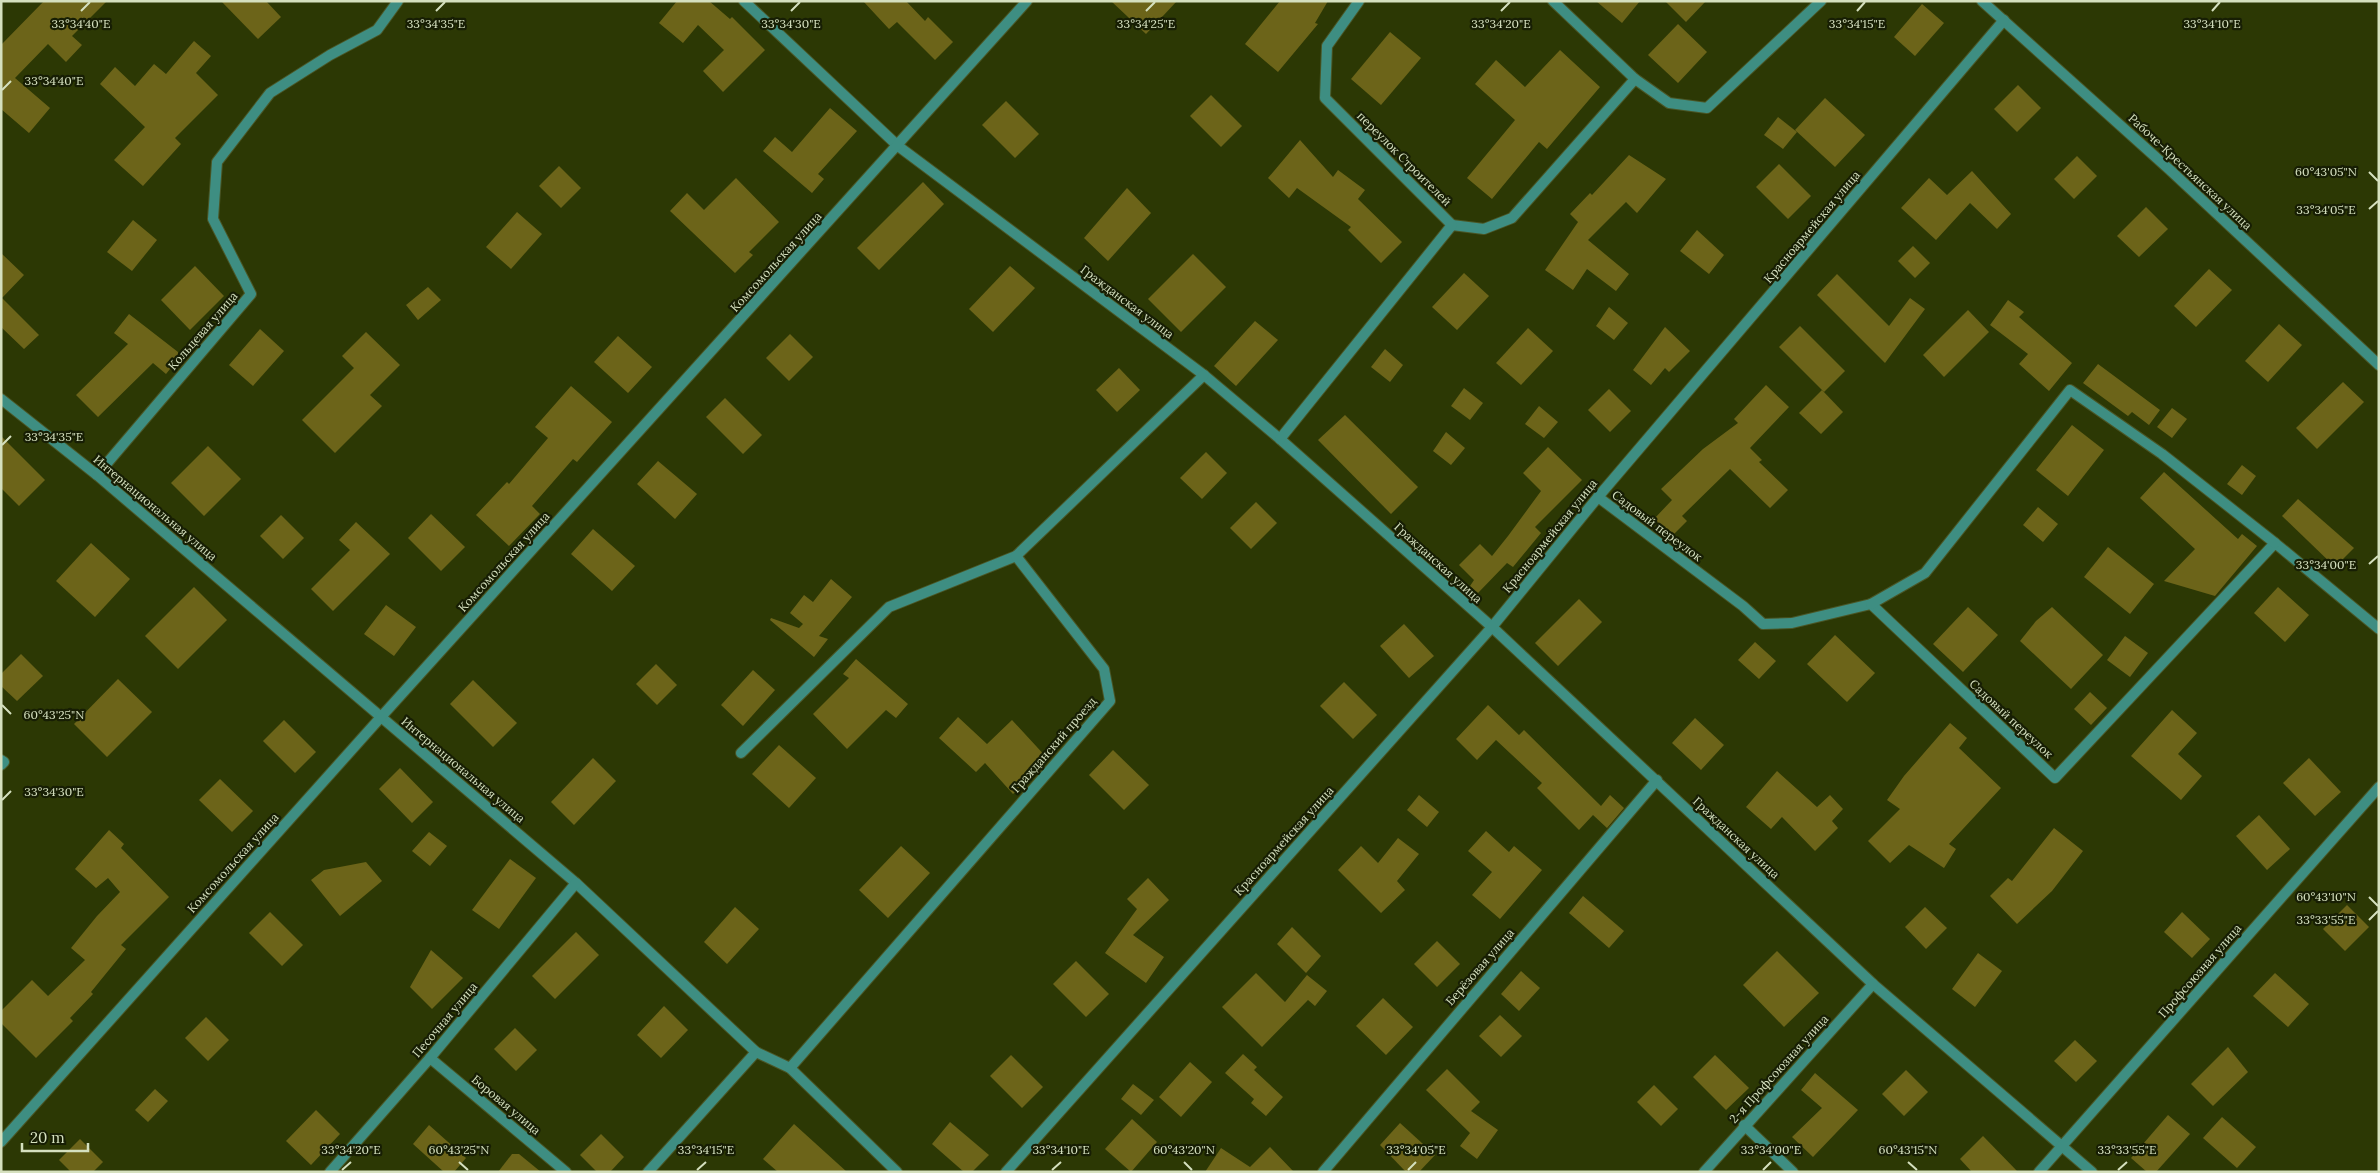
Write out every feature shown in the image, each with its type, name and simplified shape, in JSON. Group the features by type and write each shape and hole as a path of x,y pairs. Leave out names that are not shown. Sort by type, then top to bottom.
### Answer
{"street":[{"name":"Кольцевая улица","path":"97,475 252,294 213,219 217,162 270,93 377,30 398,1"},
{"name":"Гражданская улица","path":"744,1 898,146 1204,376 1280,439 1492,627 1873,984 2092,1172"},
{"name":"Комсомольская улица","path":"1,1142 381,717 1027,1"},
{"name":"переулок Строителей","path":"1280,439 1452,225 1325,98 1327,46 1359,1"},
{"path":"1553,1 1635,79 1669,103 1707,108 1821,1"},
{"name":"Рабоче-Крестьянская улица","path":"1982,1 2170,170 2379,365"},
{"name":"Красноармейская улица","path":"1006,1172 1492,627 1598,497 2004,20"},
{"path":"1452,225 1484,229 1512,218 1635,79"},
{"path":"741,753 889,607 1016,556 1204,376"},
{"path":"1872,604 1925,573 2070,390 2162,454 2275,543 2379,629"},
{"name":"Интернациональная улица","path":"1,399 97,475 576,883 756,1052 790,1068 897,1172"},
{"name":"Садовый переулок","path":"1598,497 1743,606 1763,624 1792,624 1872,604 2055,778 2275,543"},
{"name":"Гражданский проезд","path":"790,1068 1110,700 1104,669 1016,556"},
{"name":"Берёзовая улица","path":"1323,1172 1657,780"},
{"name":"Профсоюзная улица","path":"2039,1172 2379,787"},
{"name":"Песочная улица","path":"330,1172 430,1058 576,883"},
{"name":"2-я Профсоюзная улица","path":"1704,1172 1744,1125 1873,984"},
{"path":"648,1172 756,1052"},
{"name":"Боровая улица","path":"430,1058 566,1172"},
{"path":"1744,1125 1792,1172"}],"building":[{"path":"44,1 107,1 72,36 82,45 66,62 48,44 15,78 50,108 29,133 1,109 1,45"},
{"path":"221,1 266,1 281,17 258,39"},
{"path":"677,1 709,1 730,19 732,17 765,50 723,92 703,71 724,50 698,25 683,43 659,23"},
{"path":"863,1 906,1 925,21 928,17 953,42 935,60 897,22 889,29"},
{"path":"1111,1 1177,1 1146,34"},
{"path":"1280,1 1328,1 1315,23 1318,24 1278,72 1245,44"},
{"path":"1596,1 1640,1 1622,23"},
{"path":"1665,1 1706,1 1686,22"},
{"path":"1922,4 1944,23 1915,56 1894,37"},
{"path":"1678,24 1707,52 1678,83 1648,55"},
{"path":"1390,32 1421,58 1381,105 1351,79"},
{"path":"194,41 211,56 196,73 218,95 175,138 181,144 143,186 114,160 145,127 100,84 115,67 135,86 154,64 166,74"},
{"path":"1560,50 1600,87 1547,149 1539,142 1492,199 1467,178 1515,120 1475,84 1496,60 1525,87"},
{"path":"2018,85 2041,108 2017,132 1994,109"},
{"path":"1211,95 1242,126 1221,147 1190,116"},
{"path":"1825,98 1865,135 1835,167 1795,130"},
{"path":"1006,101 1039,134 1015,158 982,125"},
{"path":"830,108 857,131 818,174 824,179 812,193 763,151 775,137 792,152"},
{"path":"1778,117 1797,132 1783,149 1764,135"},
{"path":"1300,140 1333,177 1338,170 1365,190 1358,199 1402,242 1381,263 1348,230 1351,227 1297,188 1289,198 1268,178"},
{"path":"1629,155 1666,179 1637,213 1626,202 1588,240 1629,274 1616,291 1587,269 1573,290 1545,270 1578,222 1570,214 1590,193 1592,195"},
{"path":"2077,156 2097,176 2074,199 2054,179"},
{"path":"1779,164 1811,196 1788,219 1756,187"},
{"path":"559,166 581,188 561,208 539,186"},
{"path":"1972,171 2011,214 1997,229 1970,203 1936,240 1901,208 1929,178 1947,195"},
{"path":"736,178 779,222 749,252 753,255 735,273 670,211 687,193 704,210"},
{"path":"923,182 944,204 879,270 857,248"},
{"path":"1127,188 1151,213 1108,261 1084,238"},
{"path":"2146,207 2168,229 2139,257 2117,236"},
{"path":"517,212 542,234 511,269 486,247"},
{"path":"133,220 157,240 132,271 107,252"},
{"path":"1697,230 1724,255 1709,274 1680,251"},
{"path":"1913,246 1930,263 1915,278 1898,261"},
{"path":"1,253 24,275 2,298 39,335 24,349 1,327"},
{"path":"1193,254 1226,287 1181,332 1148,299"},
{"path":"195,266 224,296 190,330 161,300"},
{"path":"1010,266 1035,288 993,332 969,309"},
{"path":"2209,269 2232,290 2196,327 2174,306"},
{"path":"1464,273 1489,296 1457,330 1432,307"},
{"path":"1837,274 1889,326 1910,298 1925,309 1885,363 1817,295"},
{"path":"428,287 441,300 418,320 406,305"},
{"path":"2008,300 2024,312 2019,317 2072,363 2049,391 2019,364 2028,354 1990,325"},
{"path":"1609,307 1628,323 1614,340 1596,326"},
{"path":"1968,310 1989,332 1944,377 1923,355"},
{"path":"129,314 178,352 178,359 166,374 153,363 98,417 76,395 128,344 114,333"},
{"path":"1255,321 1278,340 1236,386 1214,366"},
{"path":"2279,324 2302,345 2268,382 2245,361"},
{"path":"1800,326 1845,371 1824,392 1779,347"},
{"path":"1665,327 1690,351 1669,372 1665,368 1651,385 1633,370"},
{"path":"1528,328 1553,351 1521,385 1496,363"},
{"path":"260,329 284,351 253,386 229,365"},
{"path":"366,332 400,365 370,395 382,406 335,453 302,420 354,368 342,356"},
{"path":"790,334 813,357 789,381 766,358"},
{"path":"618,336 652,367 628,393 594,362"},
{"path":"1385,349 1403,365 1390,382 1371,367"},
{"path":"2098,364 2160,410 2149,425 2132,412 2128,416 2083,383"},
{"path":"1119,368 1140,390 1117,412 1096,390"},
{"path":"2343,382 2364,402 2317,449 2296,428"},
{"path":"1766,385 1789,407 1750,448 1762,460 1759,462 1788,490 1770,508 1730,469 1682,516 1687,521 1672,536 1654,519 1672,500 1661,489 1703,449 1738,423 1734,419"},
{"path":"571,386 612,422 577,462 573,459 532,506 540,514 509,546 476,515 507,482 509,484 548,438 535,427"},
{"path":"1464,388 1483,403 1470,420 1451,406"},
{"path":"1609,389 1631,411 1610,432 1588,410"},
{"path":"1822,390 1843,412 1821,434 1799,413"},
{"path":"725,398 762,435 743,454 706,417"},
{"path":"1539,406 1558,422 1544,438 1525,424"},
{"path":"2172,408 2187,419 2172,438 2157,427"},
{"path":"1345,415 1418,487 1391,514 1318,440"},
{"path":"2072,425 2104,450 2068,496 2036,470"},
{"path":"1446,432 1465,448 1451,465 1433,451"},
{"path":"1,436 45,480 19,506 1,488"},
{"path":"208,446 241,479 204,516 171,483"},
{"path":"1548,447 1582,480 1535,527 1541,533 1513,567 1507,563 1478,593 1470,586 1474,580 1459,565 1480,544 1492,556 1508,536 1541,491 1523,473"},
{"path":"1206,452 1227,473 1202,499 1180,478"},
{"path":"658,461 697,494 675,519 637,484"},
{"path":"2242,465 2256,476 2242,495 2227,484"},
{"path":"2164,472 2238,539 2242,534 2257,546 2215,596 2164,581 2195,549 2140,498"},
{"path":"2298,499 2354,548 2335,567 2282,516"},
{"path":"1256,502 1277,523 1251,549 1230,528"},
{"path":"2038,507 2058,524 2043,542 2023,525"},
{"path":"431,514 465,547 441,571 408,538"},
{"path":"281,515 304,538 283,559 260,536"},
{"path":"356,522 390,554 333,611 311,589 350,550 339,540"},
{"path":"593,529 635,566 612,591 571,554"},
{"path":"91,543 130,579 95,617 56,581"},
{"path":"2108,547 2154,584 2130,614 2084,577"},
{"path":"831,579 852,597 819,636 828,639 814,657 770,620 771,618 799,628 803,624 790,613 804,595 813,602"},
{"path":"194,587 227,620 178,669 145,636"},
{"path":"2278,587 2309,615 2285,642 2254,613"},
{"path":"1579,599 1602,622 1558,666 1535,643"},
{"path":"386,605 416,627 394,656 364,634"},
{"path":"1968,607 1998,635 1963,672 1933,644"},
{"path":"2052,607 2103,655 2071,689 2020,641 2036,621"},
{"path":"1404,624 1434,656 1409,678 1380,646"},
{"path":"1835,635 1875,673 1847,702 1807,664"},
{"path":"2125,636 2148,653 2130,677 2107,660"},
{"path":"1755,642 1776,661 1759,679 1738,660"},
{"path":"21,654 43,676 17,701 1,686 1,674"},
{"path":"856,659 908,704 896,718 886,710 847,749 813,714 849,678 843,674"},
{"path":"656,664 677,685 657,705 636,684"},
{"path":"753,670 775,690 743,726 721,705"},
{"path":"118,679 152,712 107,757 74,724"},
{"path":"473,680 517,723 493,747 450,704"},
{"path":"1344,682 1377,715 1353,739 1320,706"},
{"path":"2090,692 2107,708 2091,725 2074,709"},
{"path":"1488,705 1519,735 1524,730 1601,806 1610,795 1624,808 1607,828 1593,815 1579,830 1537,788 1542,783 1496,740 1477,760 1456,739"},
{"path":"2172,710 2197,733 2178,754 2202,776 2181,800 2131,756"},
{"path":"958,717 987,744 1012,720 1048,759 1013,794 985,763 976,772 939,738"},
{"path":"1695,718 1724,745 1701,770 1672,743"},
{"path":"284,720 316,752 295,773 263,741"},
{"path":"1950,723 1967,738 1959,748 2001,788 1949,844 1956,849 1944,868 1909,845 1890,863 1868,841 1900,809 1887,800 1904,776"},
{"path":"779,745 816,778 789,808 752,774"},
{"path":"1113,750 1149,785 1124,810 1089,775"},
{"path":"593,758 616,781 574,825 551,802"},
{"path":"2309,758 2341,792 2315,816 2283,783"},
{"path":"400,768 433,802 412,823 379,789"},
{"path":"1777,771 1817,807 1830,795 1843,809 1832,821 1838,828 1815,851 1782,817 1771,829 1746,807"},
{"path":"220,779 253,811 232,832 199,800"},
{"path":"1419,795 1439,812 1427,827 1407,810"},
{"path":"2259,815 2290,849 2267,870 2236,836"},
{"path":"2054,828 2083,851 2052,891 2017,924 1990,896 2008,878 2012,881"},
{"path":"109,830 124,844 121,848 169,897 121,945 126,949 91,992 93,994 70,1018 73,1021 36,1058 1,1023 1,1011 32,980 48,996 85,960 71,948 97,916 120,892 108,878 96,888 75,869"},
{"path":"1486,831 1509,852 1514,846 1542,870 1500,919 1472,895 1492,872 1468,851"},
{"path":"429,832 447,846 430,866 412,851"},
{"path":"1398,838 1419,854 1397,881 1405,890 1381,913 1338,870 1361,846 1378,863"},
{"path":"901,846 930,873 888,918 859,890"},
{"path":"510,859 536,878 499,929 472,910"},
{"path":"366,862 382,881 340,916 311,880 324,870"},
{"path":"1148,878 1169,900 1133,935 1164,957 1146,983 1105,953 1137,909 1127,899"},
{"path":"1583,896 1624,931 1609,948 1569,913"},
{"path":"2347,905 2369,927 2345,951 2323,929"},
{"path":"735,907 759,929 727,964 704,942"},
{"path":"1925,907 1947,928 1926,949 1905,927"},
{"path":"270,912 303,945 282,966 249,933"},
{"path":"2182,912 2210,939 2192,958 2164,932"},
{"path":"1292,927 1321,956 1306,973 1277,944"},
{"path":"576,932 599,955 555,999 532,976"},
{"path":"1437,941 1460,964 1437,987 1414,964"},
{"path":"431,950 463,978 432,1009 410,987"},
{"path":"1777,951 1819,993 1784,1027 1743,985"},
{"path":"1978,953 2002,971 1975,1007 1952,989"},
{"path":"1076,961 1109,994 1086,1017 1053,984"},
{"path":"1521,971 1540,988 1519,1011 1501,994"},
{"path":"1256,973 1285,1002 1307,975 1327,991 1315,1006 1308,1000 1262,1047 1222,1007"},
{"path":"2275,973 2309,1004 2288,1027 2253,996"},
{"path":"1383,998 1413,1027 1386,1055 1356,1026"},
{"path":"664,1006 688,1030 661,1058 637,1035"},
{"path":"1500,1015 1522,1036 1501,1057 1479,1036"},
{"path":"206,1017 229,1040 208,1061 185,1038"},
{"path":"515,1028 537,1050 516,1071 494,1049"},
{"path":"2075,1040 2097,1061 2076,1082 2054,1061"},
{"path":"2228,1047 2248,1072 2213,1106 2191,1084"},
{"path":"1243,1054 1257,1067 1254,1070 1283,1097 1266,1116 1251,1103 1254,1099 1225,1073"},
{"path":"1011,1055 1043,1087 1022,1108 990,1076"},
{"path":"1715,1055 1749,1088 1726,1110 1693,1077"},
{"path":"1190,1062 1212,1082 1181,1117 1159,1097"},
{"path":"1447,1069 1480,1102 1471,1111 1498,1130 1477,1159 1460,1146 1470,1133 1426,1090"},
{"path":"1906,1070 1928,1092 1904,1116 1882,1094"},
{"path":"1815,1073 1858,1110 1813,1157 1792,1137 1822,1108 1801,1090"},
{"path":"1133,1084 1154,1100 1141,1115 1121,1099"},
{"path":"1654,1085 1678,1109 1661,1126 1637,1102"},
{"path":"155,1089 168,1101 148,1122 135,1110"},
{"path":"316,1110 340,1134 311,1165 286,1141"},
{"path":"2168,1115 2190,1134 2156,1172 2147,1172 2131,1158"},
{"path":"2222,1117 2256,1147 2237,1168 2203,1138"},
{"path":"1132,1119 1157,1142 1131,1172 1105,1149"},
{"path":"950,1122 989,1155 972,1172 964,1172 932,1144"},
{"path":"1400,1123 1435,1155 1419,1172 1406,1172 1380,1145"},
{"path":"794,1124 847,1172 778,1172 763,1159"},
{"path":"429,1125 466,1158 454,1172 444,1172 413,1144"},
{"path":"601,1134 624,1157 610,1172 597,1172 580,1155"},
{"path":"1983,1136 2018,1172 1972,1172 1960,1159"},
{"path":"80,1139 103,1162 93,1172 71,1172 59,1160"},
{"path":"1270,1147 1294,1172 1205,1172 1221,1148 1250,1167"},
{"path":"512,1154 519,1154 541,1172 498,1172"}]}
